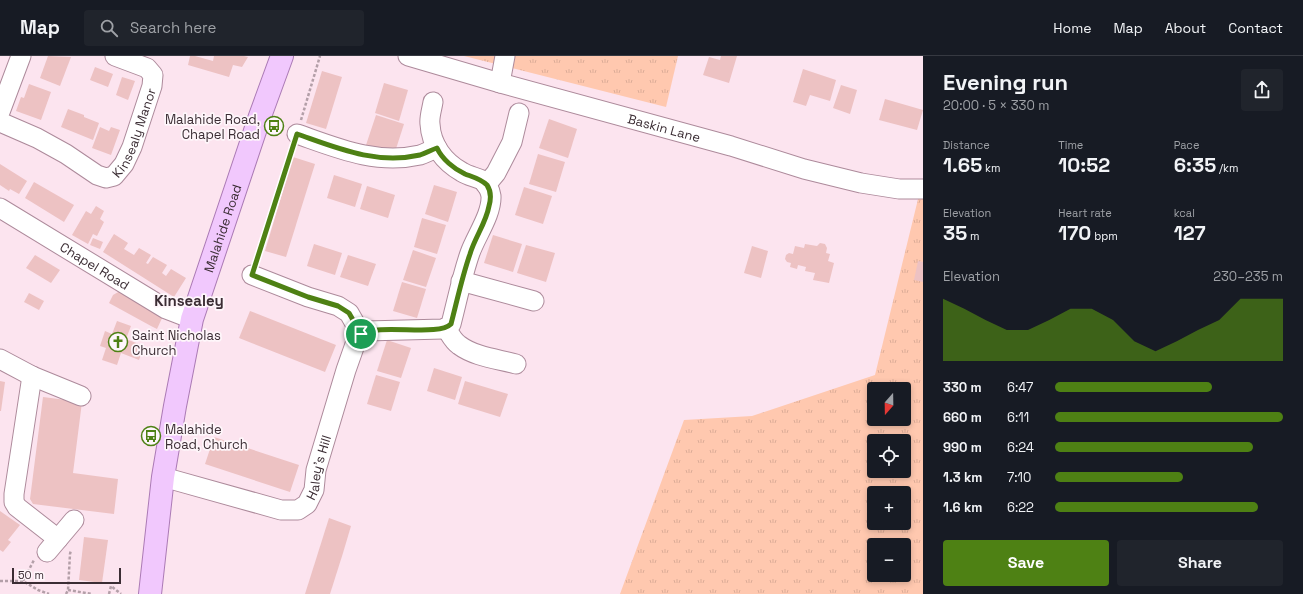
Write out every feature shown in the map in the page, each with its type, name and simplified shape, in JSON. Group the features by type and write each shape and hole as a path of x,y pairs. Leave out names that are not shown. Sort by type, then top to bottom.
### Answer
{"main road":[{"name":"Malahide Road","path":"150,594 163,477 192,319 259,119 282,56"}],"street":[{"path":"0,112 20,56"},
{"name":"Kinsealy Manor","path":"0,122 37,138 66,154 96,174 106,178 114,176 124,164 132,147 152,86 153,75 147,68 115,56"},
{"name":"Baskin Lane","path":"408,56 500,83 731,146 811,171 861,183 899,189 923,189"},
{"path":"500,83 505,56"},
{"path":"252,275 308,297 338,306 349,313 361,334 385,330 430,330 446,328 451,324 461,281 470,252 487,215 491,196 488,187 482,180 463,173 450,165 439,152 433,139 429,122 433,102"},
{"path":"486,185 496,172 512,142 519,113"},
{"path":"297,134 354,153 377,158 400,158 421,155 437,148"},
{"name":"Chapel Road","path":"0,208 166,309 192,319"},
{"path":"461,281 534,301"},
{"path":"446,328 455,341 467,350 516,364"},
{"name":"Haley's Hill","path":"163,477 281,510 298,510 308,504 314,490 316,470 346,370 358,336 361,334"},
{"path":"0,359 32,376 81,396"},
{"path":"32,376 14,502 59,546 74,520"}],"path":[{"path":"252,275 320,56"},
{"path":"23,581 36,556 59,546 70,554 68,590 66,594"},
{"path":"0,581 23,581 48,594"},
{"path":"109,594 111,586 121,594"},
{"path":"68,590 92,594"}],"green space":[{"path":"464,56 678,56 666,107"},
{"path":"920,191 923,191 923,594 620,594 684,420 752,416 875,375"}],"building":[{"path":"48,56 71,57 60,86 40,78"},
{"path":"190,56 213,61 214,56 248,57 242,67 233,65 229,77 188,65"},
{"path":"721,56 737,56 729,83 703,75 709,57 720,60"},
{"path":"95,67 113,74 108,87 90,80"},
{"path":"803,69 836,80 830,101 810,95 806,106 793,102"},
{"path":"322,71 342,77 326,129 306,123"},
{"path":"122,77 135,81 128,100 116,95"},
{"path":"384,83 408,90 399,121 375,113"},
{"path":"29,84 51,92 41,120 16,111 21,97 24,98"},
{"path":"841,85 857,90 850,114 833,108"},
{"path":"885,99 923,110 917,130 879,120"},
{"path":"68,109 99,123 93,140 61,127"},
{"path":"376,115 404,124 394,155 366,145"},
{"path":"549,119 577,129 568,158 539,148"},
{"path":"100,127 109,131 111,127 120,130 111,155 92,148"},
{"path":"538,154 565,162 556,192 529,184"},
{"path":"293,157 315,164 286,257 265,251"},
{"path":"0,164 27,181 19,194 10,189 9,191 0,185"},
{"path":"334,175 362,184 355,207 327,198"},
{"path":"34,182 74,205 64,222 25,198"},
{"path":"434,185 457,192 448,222 425,214"},
{"path":"367,186 395,195 388,218 360,209"},
{"path":"524,187 552,196 543,224 515,215"},
{"path":"96,206 104,211 100,219 104,222 97,236 93,234 88,244 72,235 86,211 91,214"},
{"path":"422,218 446,225 437,254 414,247"},
{"path":"114,234 128,243 124,249 134,255 139,248 151,255 146,263 148,264 153,257 167,265 162,273 166,276 171,269 186,278 174,297 103,252"},
{"path":"493,235 522,244 513,272 484,263"},
{"path":"93,238 103,242 100,249 90,245"},
{"path":"820,243 825,244 827,248 826,253 830,254 828,261 834,263 829,283 813,280 815,273 805,271 806,267 798,265 797,269 790,267 791,263 787,262 785,259 786,255 789,253 793,254 795,246 804,248 805,244 817,246"},
{"path":"314,244 342,253 335,275 307,266"},
{"path":"526,245 555,253 546,282 517,273"},
{"path":"752,246 768,251 761,278 744,273"},
{"path":"413,250 436,258 426,287 403,280"},
{"path":"35,255 60,270 51,283 26,268"},
{"path":"348,255 376,264 368,286 340,277"},
{"path":"918,261 923,262 923,282 914,280"},
{"path":"402,282 426,289 417,318 393,311"},
{"path":"120,291 163,316 157,329 109,303 113,295"},
{"path":"29,293 44,301 39,310 24,302"},
{"path":"250,311 336,345 325,372 239,338"},
{"name":"Saint Nicholas Church","path":"117,321 131,326 126,339 144,346 139,360 121,353 117,365 102,360 106,348 100,346 105,331 112,334"},
{"path":"387,340 411,348 401,378 377,371"},
{"path":"434,368 462,377 455,400 427,391"},
{"path":"376,375 400,382 391,411 367,404"},
{"path":"0,381 5,382 1,411 0,411"},
{"path":"465,381 508,394 500,417 458,404"},
{"path":"43,397 82,402 73,473 118,479 114,514 33,504 30,499"},
{"path":"214,437 299,465 290,492 205,464"},
{"path":"0,511 20,525 8,540 11,542 3,552 0,550"},
{"path":"329,518 351,526 343,553 330,594 305,594"},
{"path":"84,537 108,540 102,583 79,580"}],"place":[{"name":"Malahide Road, Chapel Road","path":"274,126"},
{"name":"Saint Nicholas Church","path":"118,342"},
{"name":"Malahide Road, Church","path":"151,436"}],"district":[{"name":"Kinsealey","path":"189,300"}],"route":[{"path":"297,134 354,153 377,158 400,158 421,155 437,148 450,165 463,173 482,180 488,187 491,196 487,215 470,252 464,271 451,324 443,329 385,330 361,334 349,313 338,306 308,297 252,275 297,134"}]}
